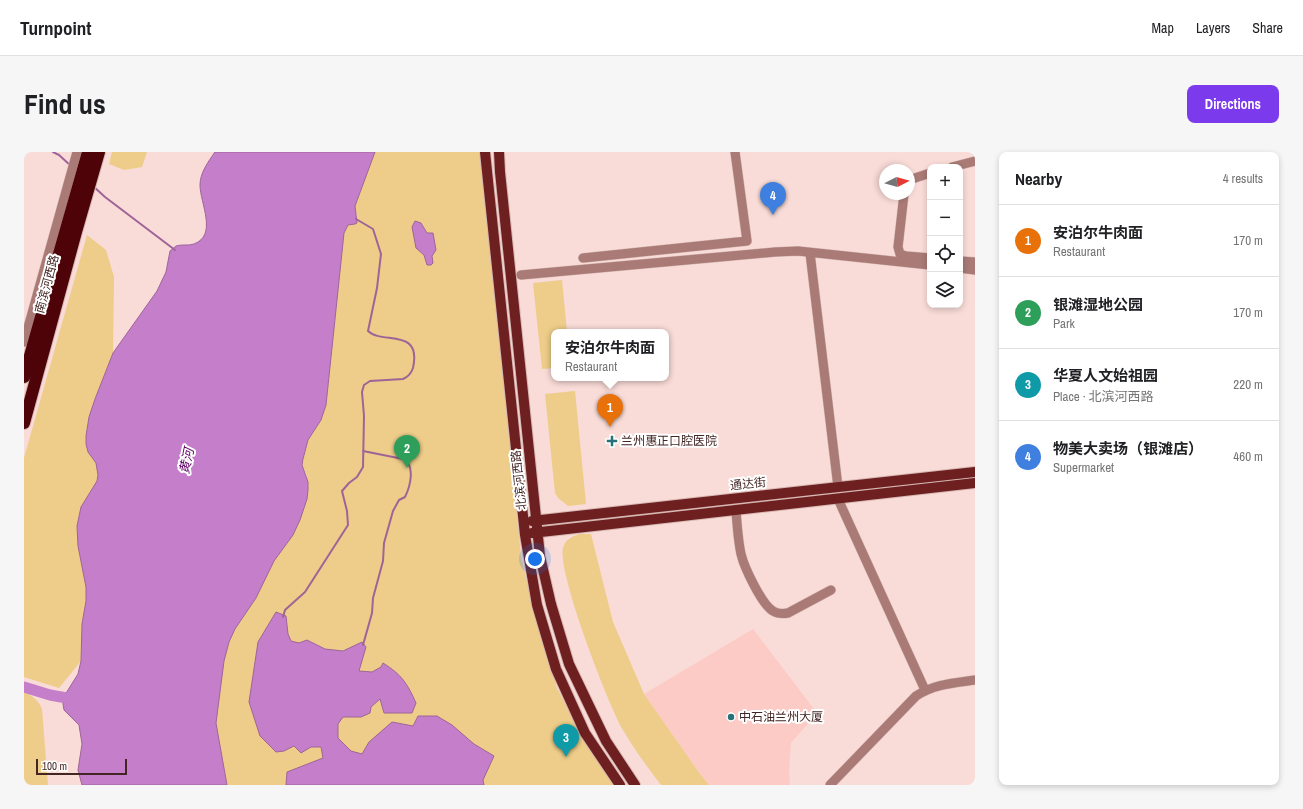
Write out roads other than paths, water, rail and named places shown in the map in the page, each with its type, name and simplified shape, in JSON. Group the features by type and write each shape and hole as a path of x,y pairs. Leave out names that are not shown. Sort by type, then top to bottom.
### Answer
{"highway":[{"name":"南滨河西路","path":"24,377 66,228 95,153"},
{"name":"南滨河西路","path":"24,423 66,228"}],"main road":[{"name":"北滨河西路","path":"485,152 524,535 537,605 556,669 585,733 620,785"},
{"name":"北滨河西路","path":"499,152 540,556 551,604 569,664 606,741 636,785"},
{"name":"通达街","path":"523,522 975,472"},
{"name":"通达街","path":"524,535 538,532 975,483"}],"street":[{"name":"南滨河西路","path":"24,342 66,228 77,152"},
{"path":"583,258 747,241 735,152"},
{"path":"963,164 975,161"},
{"path":"915,178 927,174"},
{"path":"903,200 898,247 900,254 927,258"},
{"path":"521,275 774,252 810,253 927,265"},
{"path":"810,253 838,487"},
{"path":"963,261 975,262"},
{"path":"963,268 975,270"},
{"path":"838,499 925,690"},
{"path":"736,510 741,554 748,574 766,604 772,611 781,614 788,613 831,590"},
{"path":"830,785 916,696 925,690 945,684 975,680"}],"water":[{"name":"黄河","path":"215,152 375,152 355,206 357,223 348,225 344,233 326,405 321,420 308,440 302,465 308,482 307,499 293,535 274,561 256,598 235,629 229,642 224,661 216,723 227,785 82,785 78,770 82,744 79,725 64,710 63,698 78,674 81,661 82,624 86,601 86,587 78,546 77,526 81,507 97,481 98,475 96,463 88,452 86,444 89,417 113,353 157,291 166,272 170,251 176,246 194,244 201,240 205,234 206,218 200,181 205,168"},
{"path":"415,221 421,223 427,233 433,233 436,250 432,256 433,263 431,265 427,265 424,255 416,248 412,227"},
{"path":"276,612 286,616 288,634 291,641 299,643 307,640 325,649 343,651 362,642 366,647 359,671 372,672 381,667 383,663 403,680 410,690 416,703 412,713 384,713 380,699 371,707 370,713 361,717 343,717 338,724 338,738 351,751 362,754 369,742 392,722 413,726 418,716 437,716 452,725 474,744 494,756 483,780 484,785 286,785 287,772 323,758 321,747 311,747 301,753 294,746 284,751 276,752 260,736 249,702 258,642"}],"waterway":[{"path":"53,152 59,155 71,166"},
{"path":"93,186 105,197 175,250"},
{"path":"283,617 285,610 305,592 348,525 347,511 342,491 357,477 363,467 364,416 362,392 364,385 370,381 403,379 409,375 413,368 414,355 412,347 406,342 399,339 374,335 368,331 377,288 381,254 373,229 356,219"},
{"path":"363,451 403,459 410,466 411,476 409,488 405,497 399,500 393,511 384,543 383,561 373,598 372,613 363,645"},
{"path":"24,687 50,695 78,700"}],"place":[{"name":"物美大卖场（银滩店）","path":"773,215"},
{"name":"安泊尔牛肉面","path":"610,427"},
{"name":"兰州惠正口腔医院","path":"612,441"},
{"name":"银滩湿地公园","path":"407,468"},
{"name":"中石油兰州大厦","path":"731,717"},
{"name":"华夏人文始祖园","path":"566,757"}]}
